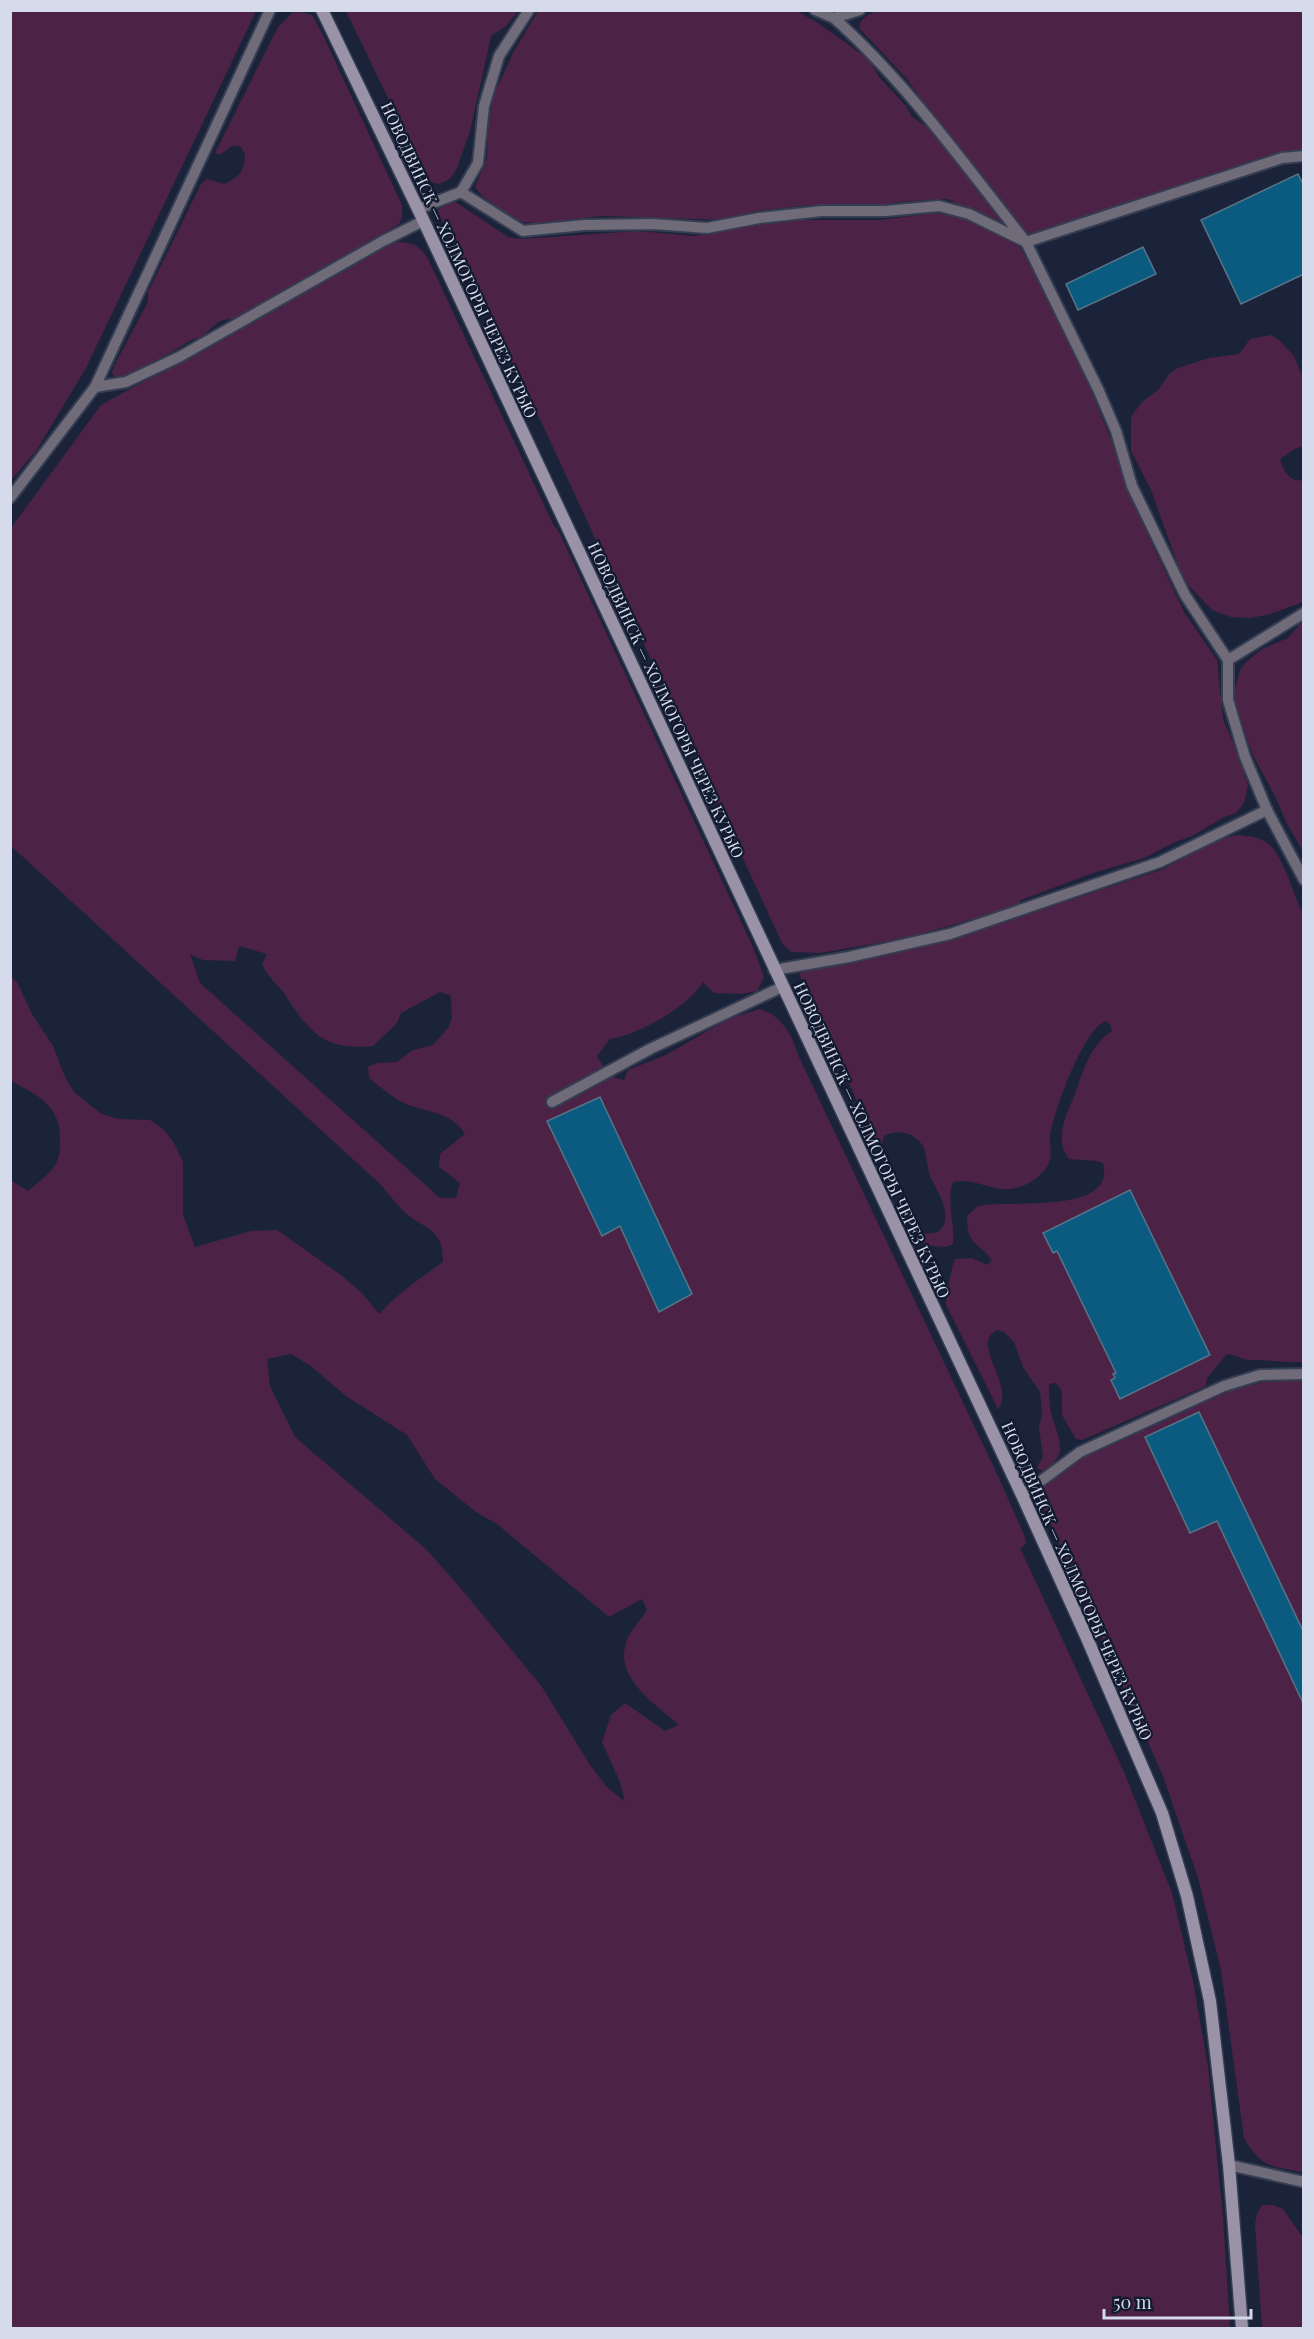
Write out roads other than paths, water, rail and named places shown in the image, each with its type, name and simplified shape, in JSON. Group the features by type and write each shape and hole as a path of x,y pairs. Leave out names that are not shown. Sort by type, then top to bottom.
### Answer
{"main road":[{"name":"НОВОДВИНСК — ХОЛМОГОРЫ ЧЕРЕЗ КУРЬЮ","path":"322,10 418,209 1022,1495 1091,1646 1161,1813 1176,1860 1210,2001 1229,2165 1242,2328"}],"lane":[{"path":"10,498 95,387 270,10"},
{"path":"418,209 461,192 478,163 484,106 500,56 529,10"},
{"path":"815,10 834,18 862,42 902,86 1026,242 1098,389 1116,431 1132,486 1185,595 1228,660 1228,700 1245,757 1268,810 1304,880"},
{"path":"834,18 860,10"},
{"path":"461,192 523,231 584,225 653,224 707,228 759,218 822,211 885,211 939,206 969,214 1026,242 1282,158 1304,156"},
{"path":"95,387 126,382 179,357 383,241 423,221"},
{"path":"1228,660 1304,613"},
{"path":"774,970 849,957 950,934 1160,862 1268,810"},
{"path":"552,1102 650,1049 782,987"},
{"path":"1022,1495 1080,1452 1224,1386 1260,1375 1304,1374"},
{"path":"1229,2165 1304,2182"}]}
